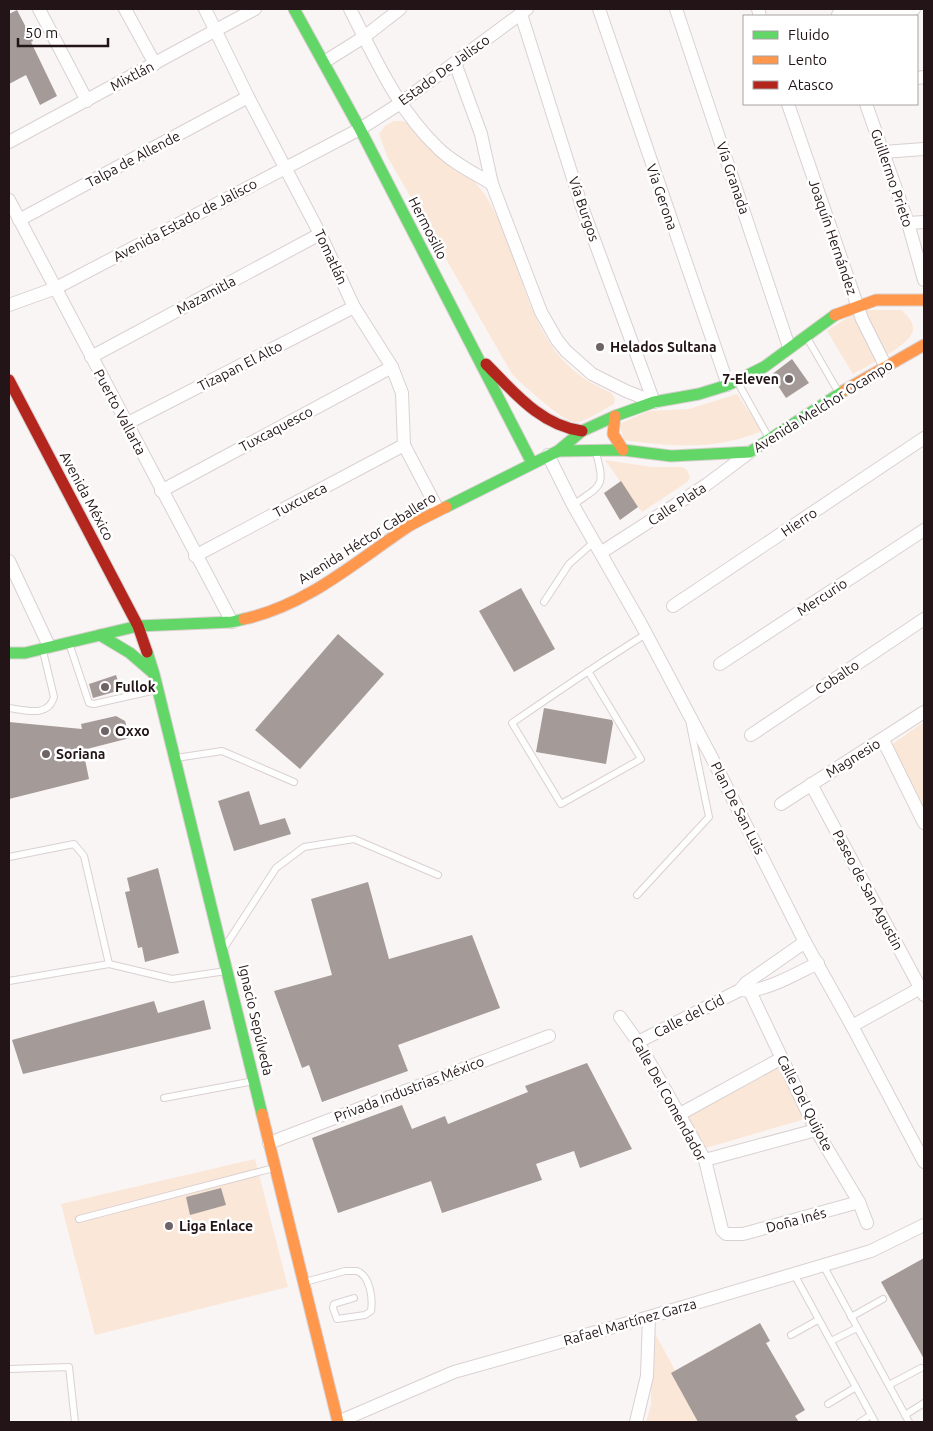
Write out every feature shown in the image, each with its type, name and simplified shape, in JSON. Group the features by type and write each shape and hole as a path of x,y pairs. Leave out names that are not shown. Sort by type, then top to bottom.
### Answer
{"main road":[{"name":"Hermosillo","path":"294,9 360,129 532,463"},
{"path":"553,453 582,431 615,416 654,402 699,394 732,383 764,367 805,334 832,316 857,305 876,300 924,300"},
{"name":"Avenida Melchor Ocampo","path":"553,453 623,450 671,456 750,452 839,394 924,344"},
{"path":"475,353 542,415 562,426 582,431"},
{"name":"Avenida México","path":"9,380 138,626"},
{"path":"615,416 612,432 614,441 623,450"},
{"name":"Avenida Héctor Caballero","path":"9,653 24,653 138,626 232,622 259,616 314,592 411,525 438,510 553,453"},
{"name":"Ignacio Sepúlveda","path":"138,626 159,690 338,1422"},
{"path":"100,634 130,653 154,674"}],"street":[{"path":"39,9 87,101"},
{"path":"125,9 155,64"},
{"name":"Tomatlán","path":"205,9 248,97 320,234 354,307 392,367 402,393 404,445 438,510"},
{"name":"Mixtlán","path":"9,142 255,9"},
{"path":"350,9 399,104 439,149 464,168 492,184"},
{"path":"324,62 364,36 400,9"},
{"name":"Vía Gerona","path":"599,9 732,383"},
{"name":"Vía Granada","path":"676,9 789,347"},
{"path":"838,13 914,9"},
{"name":"Estado De Jalisco","path":"360,129 399,104 524,11"},
{"name":"Vía Burgos","path":"524,11 582,207 654,402"},
{"path":"455,63 479,126 492,184 541,312 557,340 566,351 592,374 654,402"},
{"name":"Talpa de Allende","path":"19,220 248,97"},
{"name":"Joaquín Hernández","path":"788,105 857,305 886,367"},
{"name":"Guillermo Prieto","path":"866,105 908,223 924,280"},
{"name":"Avenida Estado de Jalisco","path":"9,306 56,288 360,129"},
{"path":"883,152 924,149"},
{"name":"Puerto Vallarta","path":"9,200 195,556 232,622"},
{"path":"908,223 924,222"},
{"name":"Mazamitla","path":"91,357 320,234"},
{"name":"Tizapan El Alto","path":"126,424 354,307"},
{"name":"Tuxcaquesco","path":"161,490 392,367"},
{"name":"Hierro","path":"673,606 924,438"},
{"name":"Tuxcueca","path":"195,556 404,445"},
{"name":"Calle Plata","path":"598,546 706,485 750,452"},
{"name":"Plan De San Luis","path":"553,453 573,505 598,546 646,634 805,942 924,1162"},
{"name":"Mercurio","path":"720,664 924,530"},
{"path":"9,563 46,648"},
{"name":"Cobalto","path":"751,735 924,619"},
{"name":"Magnesio","path":"781,804 924,712"},
{"path":"882,740 924,823"},
{"name":"Paseo de San Agustin","path":"811,784 923,990"},
{"name":"Calle del Cid","path":"745,988 805,942"},
{"name":"Calle del Cid","path":"638,1042 745,988 818,964"},
{"name":"Calle Del Quijote","path":"745,988 782,1058 816,1130 859,1202 867,1222"},
{"path":"852,1026 923,990"},
{"name":"Calle Del Comendador","path":"620,1017 638,1042 705,1160 722,1230 732,1236"},
{"name":"Privada Industrias México","path":"269,1143 550,1036"},
{"path":"680,1114 782,1058"},
{"path":"705,1160 816,1130"},
{"name":"Doña Inés","path":"732,1236 859,1202"},
{"name":"Rafael Martínez Garza","path":"338,1422 454,1372 649,1317 871,1251 924,1225"},
{"path":"636,1422 647,1376 649,1317"}],"lane":[{"path":"805,334 839,394"},
{"path":"732,383 770,439"},
{"path":"573,505 593,490 600,482 602,476 596,452"},
{"path":"544,602 569,564 598,546"},
{"path":"588,671 641,759 562,804 512,723 588,671 646,634"},
{"path":"69,641 86,700 94,704 159,690"},
{"path":"9,708 39,711 47,710 52,704 54,698 46,648"},
{"path":"110,693 118,699"},
{"path":"637,895 709,817 688,714"},
{"path":"176,758 222,751 294,782"},
{"path":"223,949 276,868 304,847 354,839 438,876"},
{"path":"9,857 74,844 84,856 109,964"},
{"path":"9,981 109,964 172,979 229,970"},
{"path":"164,1098 255,1081"},
{"path":"79,1219 276,1168"},
{"path":"823,1265 909,1422"},
{"path":"304,1282 357,1270 367,1279 372,1301 371,1311 365,1315 337,1319 333,1308 334,1304 354,1298"},
{"path":"794,1274 875,1422"},
{"path":"851,1317 884,1299"},
{"path":"790,1335 818,1320"},
{"path":"831,1341 857,1328"},
{"path":"9,1368 69,1367 75,1422"},
{"path":"889,1385 921,1368"},
{"path":"828,1404 856,1387"},
{"path":"905,1415 924,1403"},
{"path":"860,1422 871,1416"}],"shaded area":[{"path":"394,121 410,124 462,169 480,188 498,220 534,314 546,337 560,357 578,374 611,393 615,398 614,404 586,419 576,422 570,421 543,402 512,374 387,156 379,134 385,126"},
{"path":"865,310 902,310 911,322 913,330 905,342 897,348 878,361 853,374 827,331 850,316"},
{"path":"737,394 762,431 745,437 711,444 676,445 624,440 619,424 649,411 689,409"},
{"path":"605,460 652,467 682,467 687,470 690,477 687,482 642,512"},
{"path":"924,722 924,808 891,745"},
{"path":"778,1068 805,1119 706,1148 688,1117"},
{"name":"Liga Enlace","path":"255,1159 288,1287 95,1335 61,1204"},
{"path":"651,1326 703,1422 646,1422 651,1405"}],"building":[{"path":"17,10 57,96 40,105 26,75 9,84 9,14"},
{"name":"7-Eleven","path":"792,359 809,383 786,398 771,375"},
{"path":"621,481 638,507 620,520 604,493"},
{"path":"521,588 555,649 514,672 479,611"},
{"path":"338,634 384,674 300,769 255,730"},
{"name":"Fullok","path":"116,675 121,690 93,698 89,684"},
{"path":"544,708 612,720 606,764 536,752"},
{"name":"Soriana","path":"116,716 125,721 130,738 83,750 89,779 9,799 9,722 82,729 81,724"},
{"path":"249,791 260,825 285,818 291,834 234,851 218,801"},
{"path":"158,868 179,953 145,962 142,947 138,948 125,892 130,891 127,878"},
{"path":"368,882 389,959 472,935 500,1008 398,1045 408,1071 322,1102 309,1065 302,1068 274,991 332,975 311,899"},
{"path":"204,1000 211,1029 23,1074 12,1040 154,1001 158,1013"},
{"path":"587,1063 632,1149 580,1168 574,1151 536,1164 542,1180 442,1213 431,1181 338,1213 312,1138 402,1105 412,1129 445,1116 448,1124 528,1092 525,1086"},
{"path":"221,1188 226,1205 190,1215 186,1197"},
{"path":"924,1258 924,1359 881,1282"},
{"path":"760,1323 770,1341 766,1343 805,1410 795,1416 799,1422 698,1422 671,1373"}],"traffic: fast":[{"path":"294,9 360,129 532,463"},
{"path":"446,507 558,451 582,431 615,416 654,402 699,394 728,385 764,367 835,315"},
{"path":"558,451 623,450 671,456 750,452 845,390"},
{"path":"9,653 25,653 138,626 232,622 244,619"},
{"path":"100,635 130,653 152,672"},
{"path":"147,652 262,1114"}],"traffic: slow":[{"path":"835,315 876,300 924,300"},
{"path":"845,390 924,345"},
{"path":"615,416 613,434 623,450"},
{"path":"244,619 267,612 310,593 409,526 446,507"},
{"path":"262,1114 338,1422"}],"traffic: jam":[{"path":"486,364 518,396 541,415 567,428 582,431"},
{"path":"9,380 138,626 147,652"}],"place":[{"name":"Helados Sultana","path":"600,347"},
{"name":"7-Eleven","path":"789,379"},
{"name":"Fullok","path":"105,687"},
{"name":"Oxxo","path":"105,731"},
{"name":"Soriana","path":"46,754"},
{"name":"Liga Enlace","path":"169,1226"}]}
